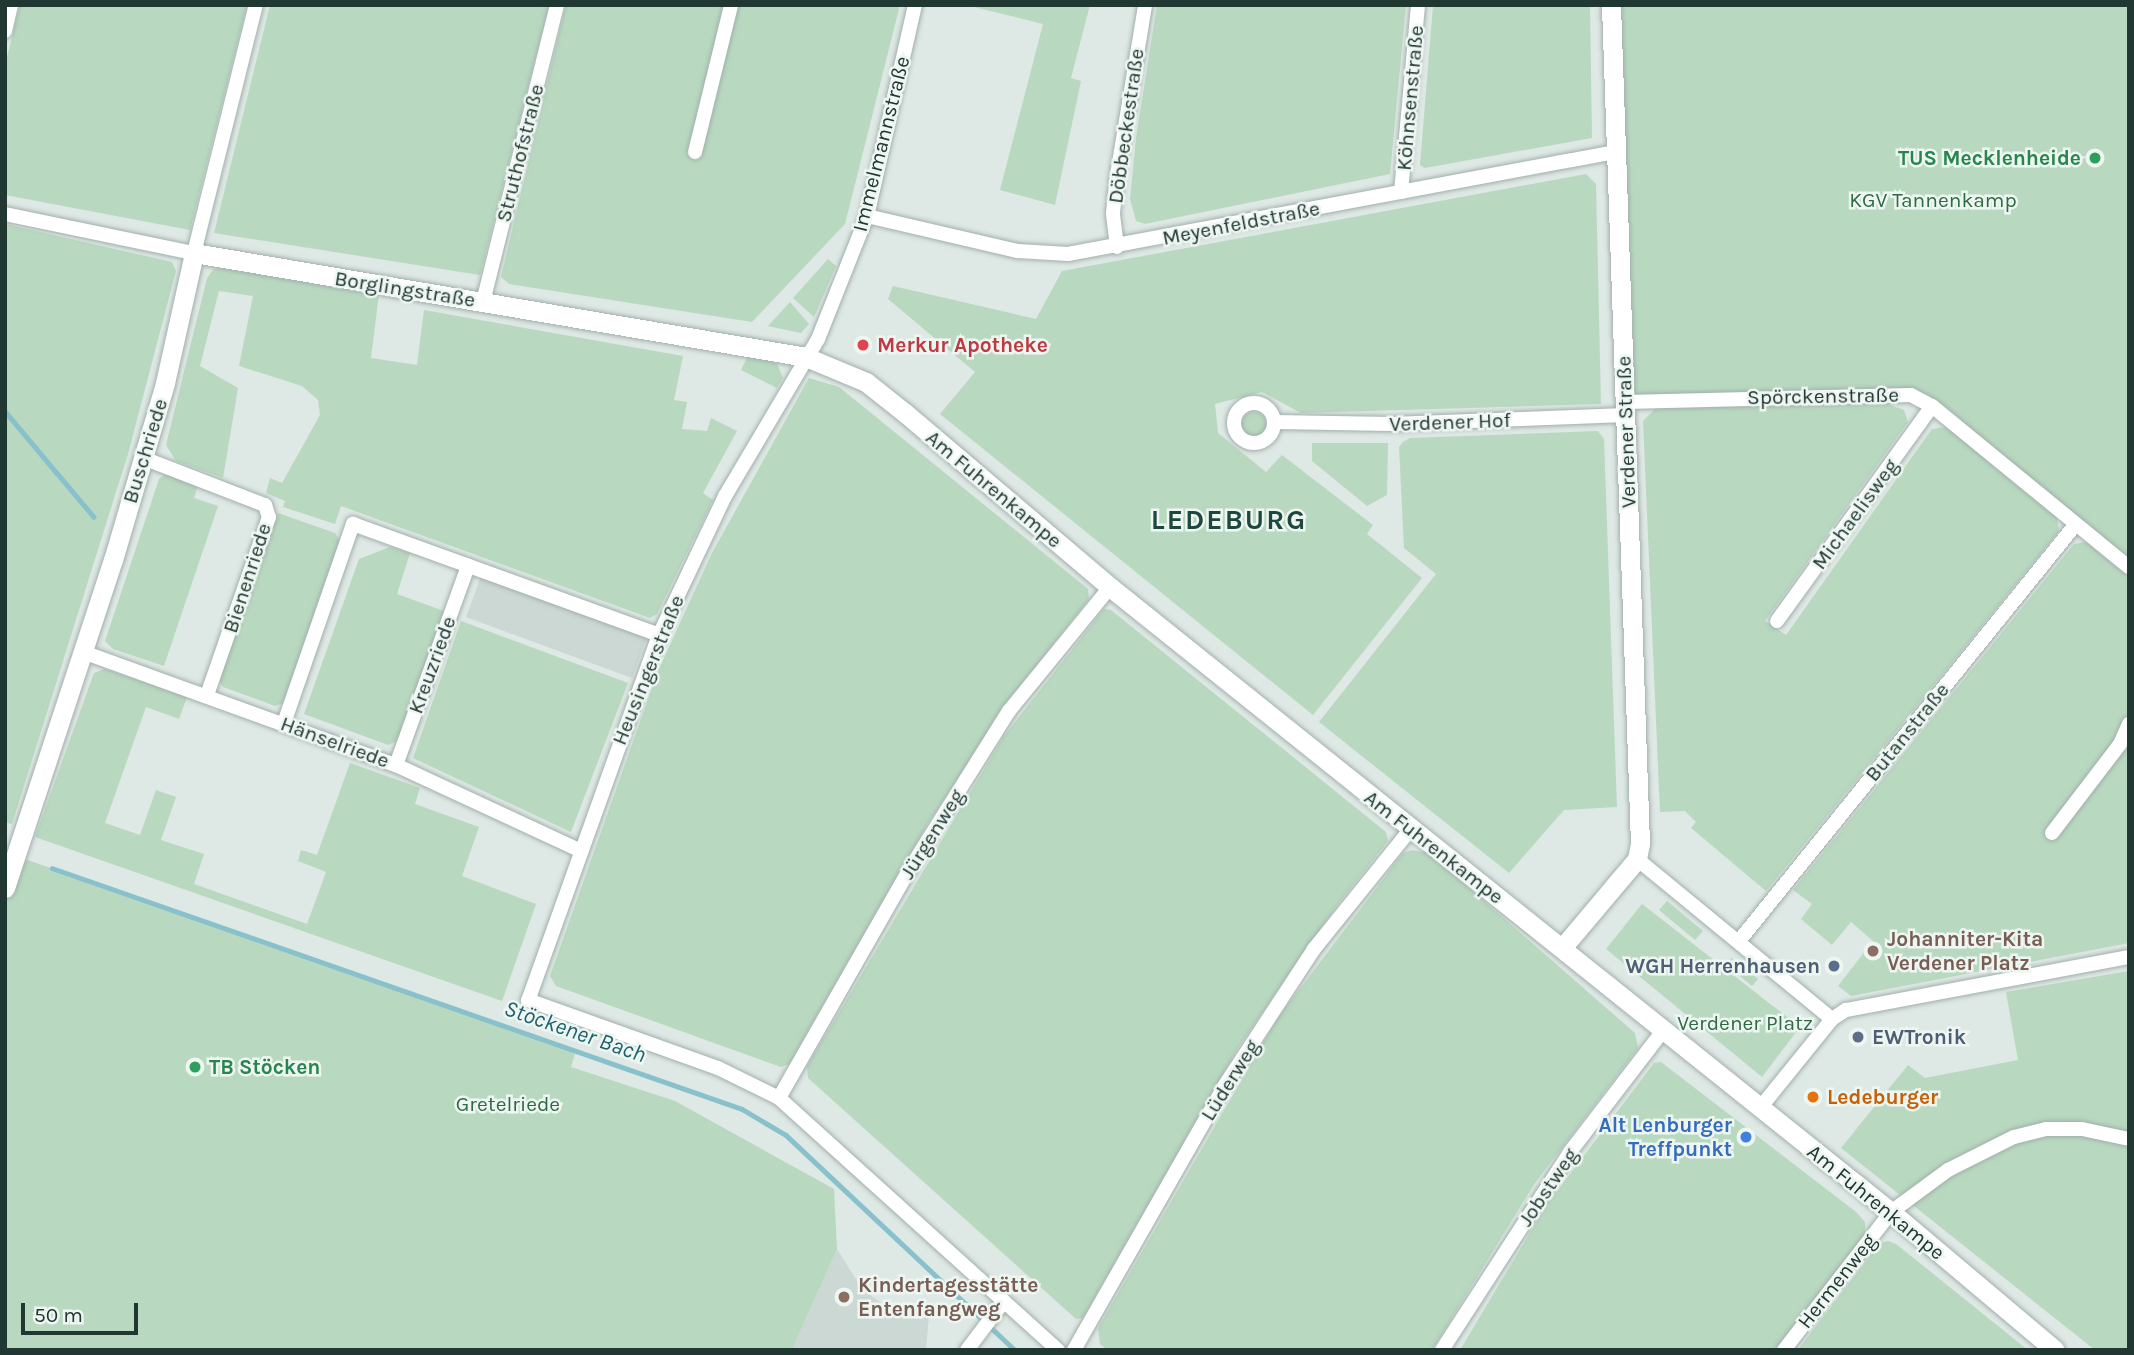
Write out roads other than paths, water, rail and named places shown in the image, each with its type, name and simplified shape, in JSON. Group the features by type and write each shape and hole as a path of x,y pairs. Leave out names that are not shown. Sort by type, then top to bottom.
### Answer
{"street":[{"path":"5,32 12,5"},
{"name":"Buschriede","path":"5,888 83,652 166,383 194,253 256,5"},
{"name":"Struthofstraße","path":"483,302 557,5"},
{"path":"695,152 732,5"},
{"name":"Immelmannstraße","path":"806,357 818,339 867,216 915,5"},
{"name":"Döbbeckestraße","path":"1117,247 1113,213 1117,175 1145,5"},
{"name":"Köhnsenstraße","path":"1401,191 1418,5"},
{"name":"Verdener Straße","path":"1611,5 1640,844 1637,859"},
{"name":"Meyenfeldstraße","path":"867,216 1043,256 1117,247 1615,152"},
{"name":"Borglingstraße","path":"5,214 194,253 806,357"},
{"name":"Am Fuhrenkampe","path":"806,357 866,382 1110,587 1891,1212 2055,1350"},
{"name":"Heusingerstraße","path":"779,1098 718,1068 528,1000 579,850 659,635 725,496 806,357"},
{"name":"Spörckenstraße","path":"1626,408 1894,393 1932,406 2129,567"},
{"name":"Michaelisweg","path":"1777,621 1932,406"},
{"name":"Verdener Hof","path":"1275,422 1392,424 1626,408"},
{"name":"Bienenriede","path":"143,458 253,497 265,505 269,517 207,695"},
{"path":"284,723 353,524 659,635"},
{"name":"Butanstraße","path":"1739,941 2076,524"},
{"name":"Kreuzriede","path":"396,765 468,566"},
{"name":"Jürgenweg","path":"779,1098 911,867 1009,710 1110,587"},
{"name":"Hänselriede","path":"83,652 396,765 579,850"},
{"path":"2052,833 2120,744 2129,724"},
{"name":"Lüderweg","path":"1074,1350 1232,1074 1314,949 1411,829"},
{"path":"1562,948 1637,859 1832,1018"},
{"path":"1760,1108 1832,1018 1846,1010 2129,957"},
{"name":"Jobstweg","path":"1442,1350 1570,1152 1663,1031"},
{"path":"779,1098 1001,1305 1058,1350"},
{"name":"Hermenweg","path":"1784,1350 1891,1212 1948,1170 2014,1137 2046,1129 2082,1129 2129,1139"},
{"path":"967,1350 1001,1305"}],"waterway":[{"name":"Stöckener Bach","path":"5,411 56,472"},
{"name":"Stöckener Bach","path":"57,473 94,517"},
{"name":"Stöckener Bach","path":"52,868 742,1109 786,1135 1015,1350"}],"place":[{"name":"TUS Mecklenheide","path":"2095,158"},
{"name":"Merkur Apotheke","path":"863,345"},
{"name":"Johanniter-Kita Verdener Platz","path":"1873,951"},
{"name":"WGH Herrenhausen","path":"1834,966"},
{"name":"EWTronik","path":"1858,1037"},
{"name":"TB Stöcken","path":"195,1067"},
{"name":"Ledeburger","path":"1813,1097"},
{"name":"Alt Lenburger Treffpunkt","path":"1746,1137"},
{"name":"Kindertagesstätte Entenfangweg","path":"844,1297"}],"district":[{"name":"LEDEBURG","path":"1229,520"}],"park label":[{"name":"KGV Tannenkamp","path":"1933,200"},
{"name":"Verdener Platz","path":"1745,1023"},
{"name":"Gretelriede","path":"508,1104"}]}
